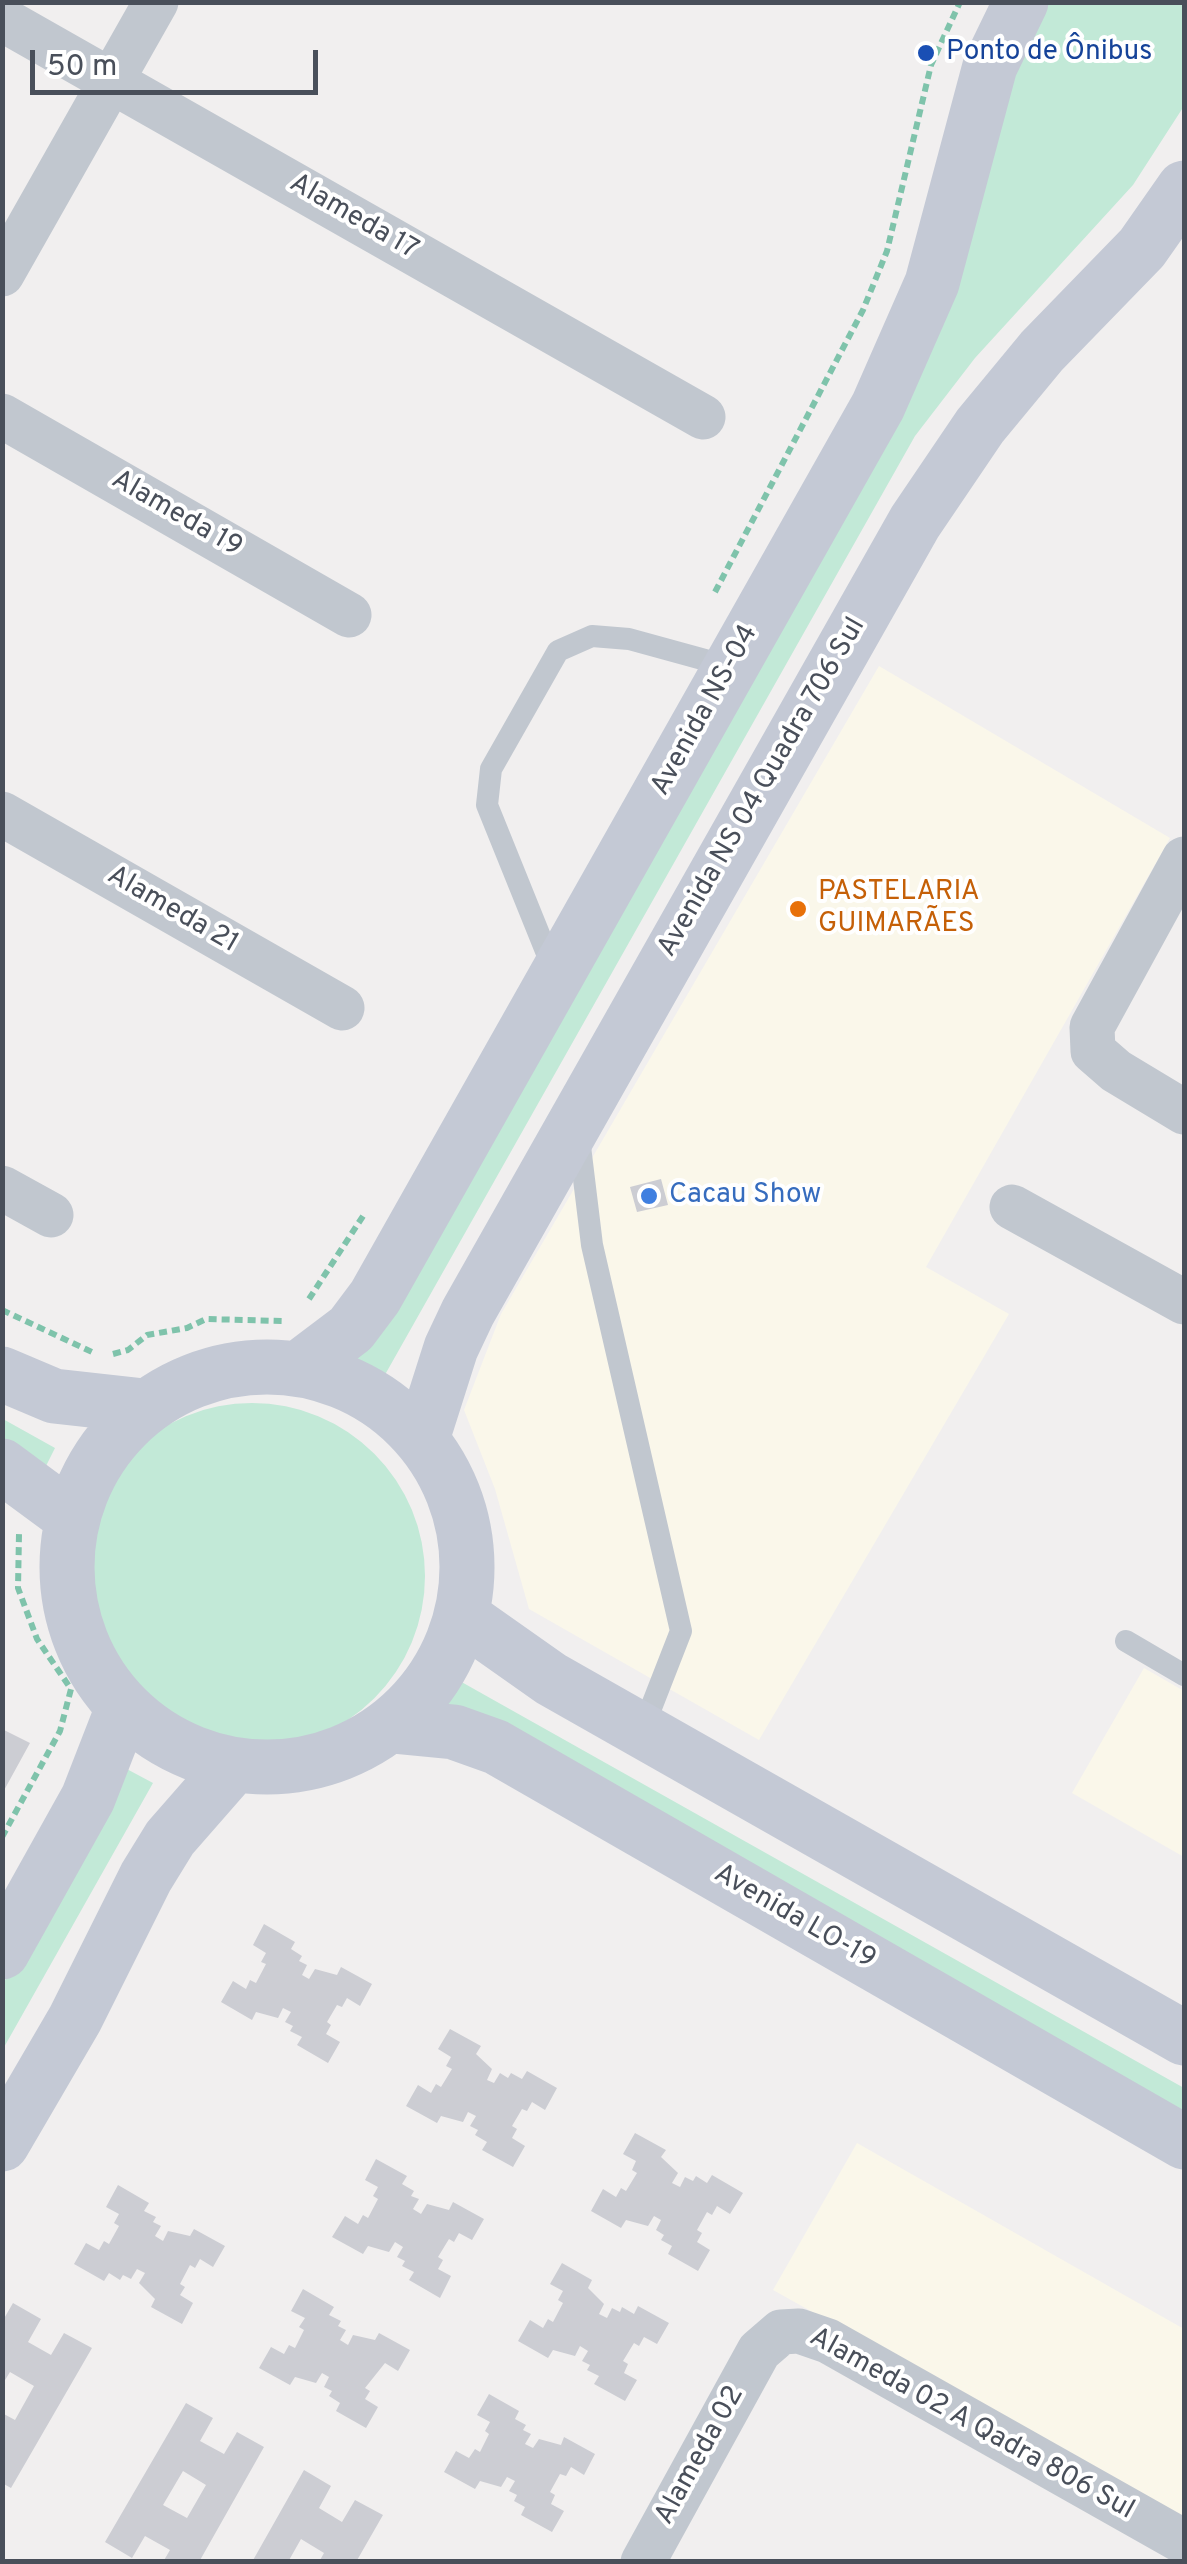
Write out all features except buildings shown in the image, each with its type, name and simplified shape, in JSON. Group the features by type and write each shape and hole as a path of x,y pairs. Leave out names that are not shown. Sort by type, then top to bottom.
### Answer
{"street":[{"path":"2,274 156,2"},
{"name":"Avenida NS-04","path":"293,1344 351,1328 376,1297 886,388 932,282 990,66 1021,2"},
{"name":"Alameda 17","path":"2,20 703,417"},
{"name":"Avenida NS 04 Quadra 706 Sul","path":"422,1440 451,1348 468,1312 576,1115 915,522 980,426 1042,351 1142,248 1184,188"},
{"name":"Alameda 19","path":"2,416 349,615"},
{"name":"Alameda 21","path":"2,814 342,1008"},
{"path":"1184,859 1092,1028 1093,1051 1116,1071 1184,1112"},
{"path":"2,1188 51,1215"},
{"path":"1012,1206 1184,1302"},
{"path":"2,1466 44,1519 72,1619 123,1708 155,1735 192,1754 233,1766 289,1768 343,1754 392,1726 436,1678 463,1617 468,1555 454,1494 422,1440 366,1393 293,1344 244,1367 191,1380 144,1406 44,1519"},
{"path":"2,1374 54,1396 144,1406"},
{"path":"463,1617 551,1679 1184,2038"},
{"path":"2,1952 88,1798 123,1708"},
{"name":"Avenida LO-19","path":"392,1726 454,1732 496,1747 1184,2142"},
{"path":"2,2144 76,2019 146,1877 170,1838 233,1766"},
{"name":"Alameda 02 A Qadra 806 Sul","path":"759,2351 781,2332 799,2330 828,2341 1182,2533"},
{"name":"Alameda 02","path":"642,2562 759,2351"}],"lane":[{"path":"557,977 486,805 490,769 558,651 592,636 629,639 731,667"},
{"path":"576,1115 592,1244 681,1631 642,1731"},
{"path":"1126,1641 1184,1675"}],"path":[{"path":"713,596 863,310 887,251 931,66 960,2"},
{"path":"300,1314 374,1200"},
{"path":"2,1310 104,1356 128,1350 147,1335 187,1328 206,1319 275,1323 293,1344"},
{"path":"2,1837 60,1731 71,1689 37,1639 18,1588 44,1519"}],"shaded area":[{"path":"879,666 1170,838 926,1267 1009,1314 759,1740 529,1609 495,1489 464,1410 501,1314"},
{"path":"1144,1668 1184,1691 1184,1857 1072,1793"},
{"path":"857,2143 1184,2329 1184,2519 773,2290"}],"green space":[{"path":"1045,3 1184,4 1184,106 1133,185 975,358 915,436 382,1380 353,1365 656,828 995,95"},
{"path":"252,1403 286,1406 334,1423 362,1442 386,1466 405,1494 418,1526 425,1576 422,1610 405,1658 386,1686 362,1710 334,1729 302,1742 252,1749 218,1746 170,1729 142,1710 118,1686 99,1658 86,1626 79,1576 82,1542 99,1494 118,1466 142,1442 170,1423 202,1410"},
{"path":"3,1419 55,1448 42,1474 3,1452"},
{"path":"458,1680 1184,2088 1184,2122 445,1704"},
{"path":"123,1767 153,1783 3,2049 3,1984"}],"place":[{"name":"Ponto de Ônibus","path":"926,53"},
{"name":"PASTELARIA GUIMARÃES","path":"798,909"},
{"name":"Cacau Show","path":"649,1196"}]}
